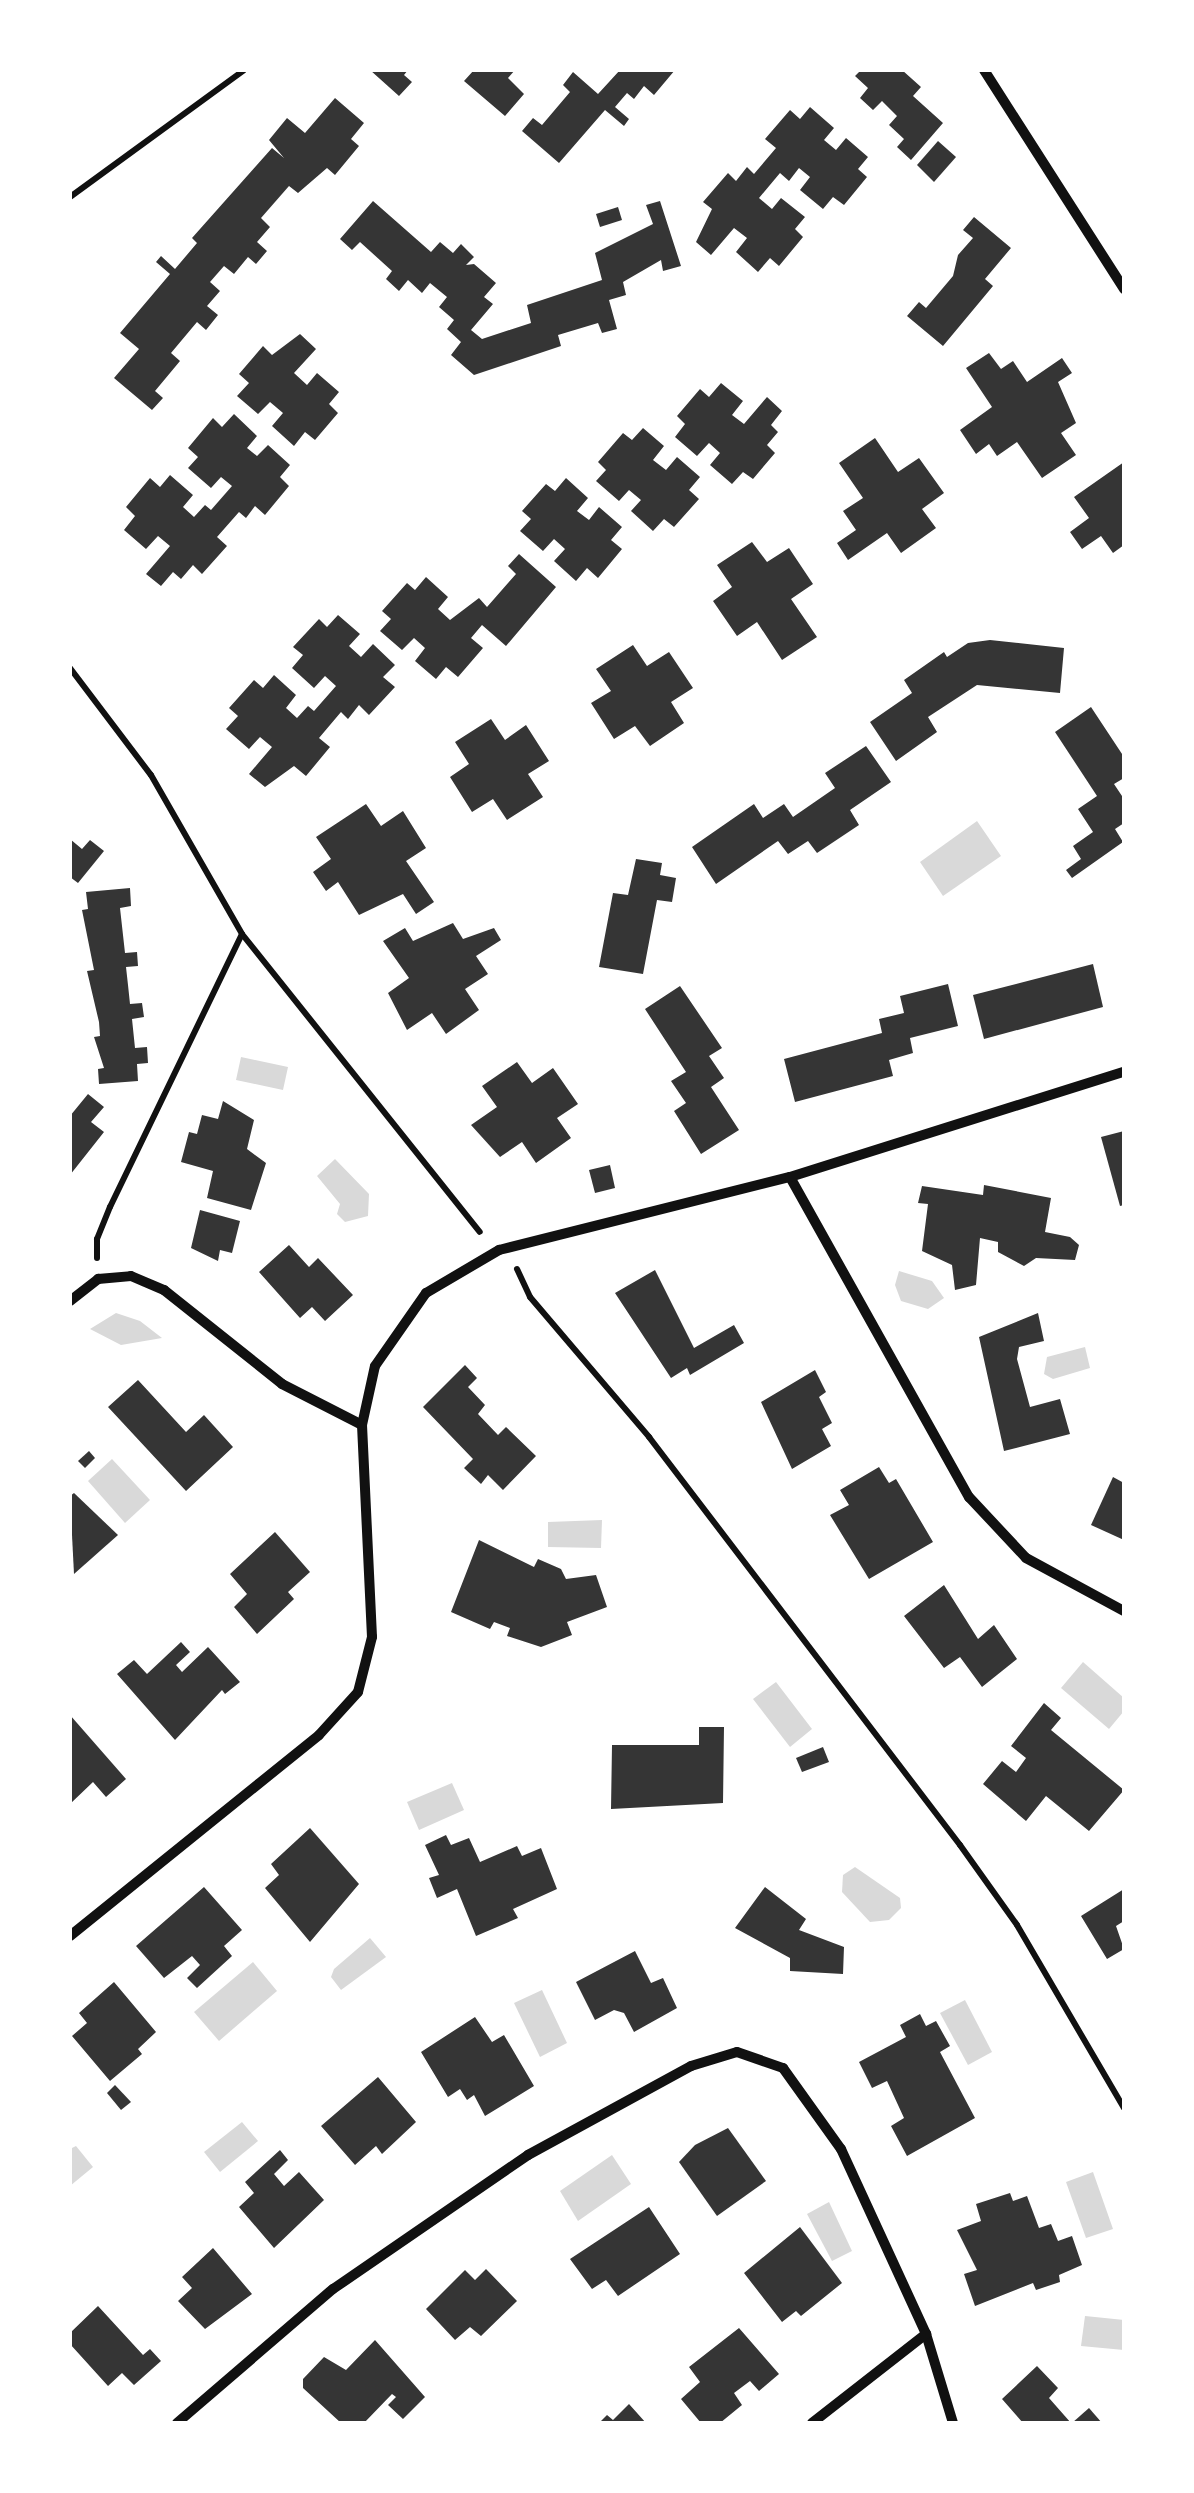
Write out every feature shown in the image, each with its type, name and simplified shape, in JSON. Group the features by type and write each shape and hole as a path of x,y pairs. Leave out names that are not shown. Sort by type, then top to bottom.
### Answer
{"street":[{"path":"984,70 1124,289"},
{"path":"70,1936 319,1735 358,1692 372,1637 362,1425 376,1366 400,1324 426,1293 472,1260 790,1178 1124,1072"},
{"path":"790,1178 969,1497 1026,1558 1124,1611"},
{"path":"70,1300 98,1279 131,1276 164,1290 282,1384 362,1425"},
{"path":"177,2423 333,2288 497,2175 690,2066 738,2052 762,2056 800,2086 841,2149 926,2334 952,2423"},
{"path":"812,2423 926,2334"}],"path":[{"path":"70,198 244,70"},
{"path":"70,668 152,776 242,934 477,1230"},
{"path":"98,1279 96,1238 242,934"},
{"path":"515,1266 530,1296 649,1437 960,1844 1017,1925 1123,2102"}],"shaded area":[{"path":"977,821 1001,856 943,896 920,862"},
{"path":"241,1057 288,1067 283,1090 236,1080"},
{"path":"335,1159 369,1194 368,1216 345,1222 337,1214 340,1204 317,1176"},
{"path":"899,1271 932,1281 944,1298 928,1309 901,1301 895,1285"},
{"path":"116,1313 140,1321 162,1338 121,1345 90,1329"},
{"path":"1085,1347 1090,1368 1053,1379 1044,1374 1047,1357"},
{"path":"112,1459 150,1500 125,1523 88,1481"},
{"path":"602,1520 601,1548 548,1547 548,1522"},
{"path":"1083,1662 1124,1698 1124,1711 1109,1729 1061,1688"},
{"path":"776,1682 812,1729 790,1747 753,1699"},
{"path":"452,1783 464,1810 419,1830 407,1802"},
{"path":"855,1867 900,1898 901,1908 889,1920 870,1922 842,1892 843,1875"},
{"path":"370,1938 386,1957 341,1990 331,1977 334,1969"},
{"path":"253,1962 277,1991 219,2041 194,2012"},
{"path":"542,1990 567,2043 540,2057 514,2003"},
{"path":"965,2000 992,2052 968,2065 940,2013"},
{"path":"242,2122 258,2141 220,2172 204,2152"},
{"path":"76,2146 93,2167 70,2186 70,2149"},
{"path":"612,2155 631,2184 578,2221 560,2191"},
{"path":"1093,2172 1113,2229 1086,2238 1066,2182"},
{"path":"829,2202 852,2251 832,2261 807,2214"},
{"path":"1085,2316 1124,2320 1124,2350 1081,2346"}],"building":[{"path":"370,70 408,70 404,75 412,82 399,96"},
{"path":"474,70 515,70 508,78 524,94 505,116 464,81"},
{"path":"620,70 675,70 654,95 644,86 634,99 627,93 615,107 629,119 624,126 605,110 559,163 522,131 533,118 542,125 570,92 563,85 573,72 598,94"},
{"path":"861,70 902,70 921,87 913,96 943,123 911,160 897,147 904,139 889,125 897,116 882,101 873,110 860,98 868,88 855,76"},
{"path":"335,98 364,123 351,139 359,146 335,175 327,168 298,193 289,186 261,218 270,227 257,242 267,251 256,264 248,257 234,274 224,266 210,282 220,291 207,306 218,315 206,330 197,322 171,353 180,361 155,391 163,398 152,410 114,378 139,349 120,333 170,274 156,262 161,256 175,269 197,243 192,238 272,148 284,158 269,140 287,118 305,133"},
{"path":"810,107 834,128 824,140 836,150 846,138 868,157 858,169 867,177 844,205 833,197 823,209 800,190 810,177 799,168 789,181 780,173 759,198 772,209 781,198 805,217 795,229 803,237 779,266 770,258 758,272 736,252 747,238 734,228 711,255 696,242 712,209 703,202 728,173 736,181 747,167 754,174 776,148 765,139 790,110 800,119"},
{"path":"938,141 956,157 934,182 917,165"},
{"path":"373,201 431,252 440,242 453,253 461,244 474,257 466,265 474,264 496,283 484,297 493,304 471,330 482,339 531,323 527,305 602,280 595,253 653,224 646,205 660,201 681,266 663,271 661,260 623,282 626,295 609,300 617,329 602,333 598,323 558,335 561,346 474,375 451,355 461,342 447,329 454,320 439,307 447,297 430,283 422,293 408,280 399,291 386,279 392,271 360,242 352,250 340,239"},
{"path":"618,207 622,220 600,227 596,214"},
{"path":"974,217 1011,248 985,279 993,286 943,346 907,316 919,302 926,308 953,276 958,255 973,238 963,230"},
{"path":"300,334 316,349 294,373 307,385 317,373 339,392 329,404 338,413 315,440 305,432 294,446 272,426 283,413 270,402 258,414 237,396 249,383 239,374 263,346 272,355"},
{"path":"989,353 1001,369 1013,361 1027,382 1062,358 1072,373 1058,382 1076,423 1061,433 1076,455 1042,478 1017,442 997,456 989,444 976,454 960,430 992,407 966,368"},
{"path":"721,383 743,401 732,415 744,424 767,397 782,411 771,425 778,432 767,445 775,453 753,479 743,472 732,484 710,465 720,453 709,443 697,456 675,437 685,424 677,416 700,389 709,397"},
{"path":"234,414 257,436 247,448 257,456 268,445 290,465 280,477 289,486 265,515 255,506 246,518 239,512 217,537 227,546 202,574 193,565 181,579 173,572 161,586 146,574 170,546 158,536 146,549 124,530 135,516 126,507 150,478 160,487 170,475 193,495 183,507 194,517 205,505 211,510 232,486 221,477 211,488 188,468 198,457 188,448 213,418 222,427"},
{"path":"643,428 664,446 653,460 666,470 677,457 700,477 689,490 699,499 674,527 664,519 653,531 631,511 641,500 629,490 619,501 596,481 606,470 598,462 623,433 632,440"},
{"path":"875,438 898,472 919,458 944,493 922,509 936,528 901,553 887,533 848,560 837,543 856,530 843,511 863,498 839,463"},
{"path":"1124,462 1124,545 1113,553 1101,536 1082,549 1070,532 1089,518 1074,497"},
{"path":"566,478 588,498 577,511 589,520 599,507 622,527 611,540 622,549 598,578 587,568 576,581 554,561 565,549 554,539 543,551 520,531 531,519 522,511 546,484 555,491"},
{"path":"752,542 767,562 789,548 813,584 791,599 817,637 782,660 757,622 737,636 713,601 732,587 717,565"},
{"path":"519,554 556,587 506,646 482,625 471,638 483,648 458,677 446,667 436,679 415,661 425,648 414,638 402,650 380,631 391,619 382,611 407,583 415,590 426,577 448,597 438,609 450,620 479,598 487,607 516,574 508,566"},
{"path":"338,615 360,634 349,646 361,657 373,644 395,665 383,677 395,687 369,715 359,705 348,719 341,712 319,738 330,747 306,776 294,766 265,787 249,774 272,747 260,737 249,749 226,729 238,716 229,708 254,680 263,688 274,675 296,695 286,708 297,718 308,706 314,711 336,686 325,676 314,688 292,668 303,655 293,647 319,619 327,627"},
{"path":"990,640 1064,648 1060,693 977,685 928,717 937,732 896,761 870,722 912,693 904,680 944,652 947,657 968,643"},
{"path":"633,645 647,666 669,652 693,688 671,702 684,723 650,746 635,726 614,739 591,703 611,691 596,669"},
{"path":"1091,707 1124,757 1124,778 1114,784 1124,799 1124,823 1115,829 1123,842 1072,878 1066,870 1081,859 1073,846 1093,832 1078,809 1097,796 1055,732"},
{"path":"491,719 505,740 526,725 549,761 528,774 543,797 507,820 493,799 472,812 450,777 469,764 455,742"},
{"path":"866,746 891,782 850,810 859,825 817,853 808,841 788,854 778,841 716,884 692,847 754,804 763,818 784,804 793,817 835,788 825,773"},
{"path":"366,804 381,826 403,811 426,848 406,861 434,902 416,914 403,894 359,915 338,882 326,891 313,872 331,859 316,837"},
{"path":"70,839 82,849 90,840 104,851 78,883 70,877"},
{"path":"636,859 662,863 660,875 676,878 672,902 657,900 643,974 599,967 613,893 628,895"},
{"path":"130,888 131,906 120,908 125,953 137,952 138,966 126,967 130,1004 142,1003 144,1017 132,1019 135,1048 147,1047 148,1063 137,1064 138,1081 99,1084 98,1069 104,1068 94,1037 100,1036 99,1022 87,971 94,970 82,910 88,909 86,892"},
{"path":"453,923 463,939 494,928 501,940 476,956 488,974 465,989 479,1010 446,1034 432,1013 407,1030 388,993 409,978 383,941 405,928 413,941"},
{"path":"1093,964 1103,1007 984,1039 973,995"},
{"path":"948,984 958,1026 910,1038 913,1053 889,1060 893,1076 795,1102 784,1059 882,1033 879,1019 904,1013 900,996"},
{"path":"680,986 722,1048 709,1056 724,1078 711,1087 739,1130 701,1154 674,1111 686,1103 671,1081 686,1072 645,1009"},
{"path":"517,1062 532,1083 553,1068 578,1104 557,1118 571,1138 536,1163 522,1142 500,1157 471,1125 497,1107 482,1086"},
{"path":"88,1094 104,1107 91,1122 104,1132 70,1175 70,1116"},
{"path":"223,1101 254,1120 247,1149 266,1163 251,1210 207,1198 213,1171 181,1162 189,1132 197,1134 202,1115 218,1119"},
{"path":"1124,1131 1124,1205 1120,1206 1101,1137"},
{"path":"610,1165 615,1188 595,1193 589,1170"},
{"path":"984,1185 1051,1198 1045,1232 1070,1237 1079,1245 1075,1260 1036,1258 1024,1266 998,1252 998,1242 980,1238 976,1285 955,1290 952,1265 922,1251 928,1204 918,1203 922,1186 983,1195"},
{"path":"200,1210 240,1221 232,1253 220,1250 218,1261 191,1248"},
{"path":"289,1245 309,1267 318,1258 353,1295 325,1321 312,1307 300,1318 259,1272"},
{"path":"655,1270 694,1348 734,1325 744,1343 690,1375 687,1368 671,1378 615,1293"},
{"path":"1038,1313 1044,1341 1019,1347 1017,1359 1030,1407 1060,1399 1070,1434 1004,1451 979,1337"},
{"path":"465,1365 477,1378 468,1387 485,1405 478,1414 498,1435 506,1427 536,1456 503,1490 488,1475 481,1484 464,1468 473,1459 423,1407"},
{"path":"815,1370 826,1392 819,1397 832,1423 822,1429 831,1446 792,1469 761,1402"},
{"path":"138,1380 186,1432 204,1415 233,1447 186,1491 108,1407"},
{"path":"89,1451 95,1458 85,1468 78,1461"},
{"path":"879,1467 889,1483 896,1479 933,1542 869,1579 830,1515 849,1505 840,1490"},
{"path":"1113,1477 1124,1483 1124,1540 1091,1525"},
{"path":"74,1493 118,1535 74,1574 70,1496"},
{"path":"275,1532 310,1572 288,1592 294,1599 257,1634 234,1607 247,1594 230,1574"},
{"path":"479,1540 534,1567 538,1559 561,1569 566,1579 596,1575 607,1607 567,1622 572,1635 541,1647 507,1636 510,1628 494,1622 490,1629 451,1612"},
{"path":"944,1585 978,1639 994,1625 1017,1659 982,1687 960,1657 944,1668 904,1616"},
{"path":"181,1642 190,1652 176,1665 182,1672 208,1647 240,1682 225,1694 222,1690 175,1740 117,1674 134,1660 147,1674"},
{"path":"1044,1703 1061,1718 1051,1730 1124,1790 1089,1831 1046,1796 1026,1821 983,1784 1002,1761 1016,1772 1026,1758 1011,1746"},
{"path":"70,1715 126,1779 106,1797 93,1782 70,1804"},
{"path":"699,1727 724,1727 723,1803 611,1809 612,1745 699,1745"},
{"path":"823,1747 829,1762 802,1772 796,1758"},
{"path":"310,1828 359,1884 310,1942 265,1888 279,1875 271,1864"},
{"path":"446,1835 451,1845 469,1838 480,1862 517,1846 522,1856 541,1848 557,1889 513,1909 518,1918 476,1936 457,1889 437,1898 429,1878 439,1875 425,1845"},
{"path":"204,1887 242,1930 224,1946 232,1956 197,1988 187,1978 200,1965 192,1956 164,1978 136,1946"},
{"path":"765,1887 806,1919 799,1930 844,1947 843,1974 790,1971 790,1958 735,1928"},
{"path":"1124,1889 1124,1921 1116,1926 1124,1949 1107,1959 1081,1916"},
{"path":"635,1951 651,1983 663,1978 677,2008 634,2032 624,2013 614,2010 595,2020 576,1982"},
{"path":"114,1982 156,2032 138,2049 142,2054 110,2081 72,2036 87,2023 79,2013"},
{"path":"920,2014 926,2026 936,2021 950,2046 940,2052 975,2118 907,2156 891,2126 904,2118 887,2081 872,2088 859,2062 906,2037 900,2025"},
{"path":"475,2017 492,2042 504,2035 534,2086 485,2116 474,2095 467,2100 460,2089 448,2097 421,2052"},
{"path":"378,2077 416,2122 382,2154 376,2146 355,2165 321,2126"},
{"path":"115,2085 131,2102 121,2110 107,2093"},
{"path":"728,2128 766,2181 717,2216 679,2162 695,2145"},
{"path":"280,2150 288,2160 274,2174 284,2186 299,2172 324,2200 274,2248 239,2207 254,2193 245,2182"},
{"path":"1010,2193 1013,2201 1027,2196 1039,2228 1051,2224 1058,2241 1072,2236 1082,2265 1059,2275 1060,2282 1036,2290 1033,2283 975,2306 964,2274 977,2270 957,2230 981,2221 976,2204"},
{"path":"649,2207 680,2254 618,2296 606,2280 592,2289 570,2259"},
{"path":"800,2227 842,2283 801,2316 796,2311 782,2322 744,2273"},
{"path":"213,2248 252,2294 205,2329 178,2301 192,2288 182,2277"},
{"path":"486,2269 517,2301 481,2336 470,2327 455,2340 426,2309 465,2270 475,2280"},
{"path":"98,2306 143,2355 150,2349 161,2361 134,2385 122,2373 108,2386 70,2344 70,2333"},
{"path":"739,2328 779,2374 759,2391 750,2381 734,2393 742,2405 720,2423 701,2423 681,2399 700,2382 689,2367"},
{"path":"375,2340 425,2397 403,2419 388,2405 396,2397 392,2394 364,2423 341,2423 303,2388 303,2379 324,2357 346,2370"},
{"path":"1037,2366 1058,2388 1049,2398 1071,2423 1023,2423 1002,2399"},
{"path":"629,2404 646,2423 599,2423 607,2415 613,2420"},
{"path":"1089,2408 1102,2423 1072,2423"}]}
